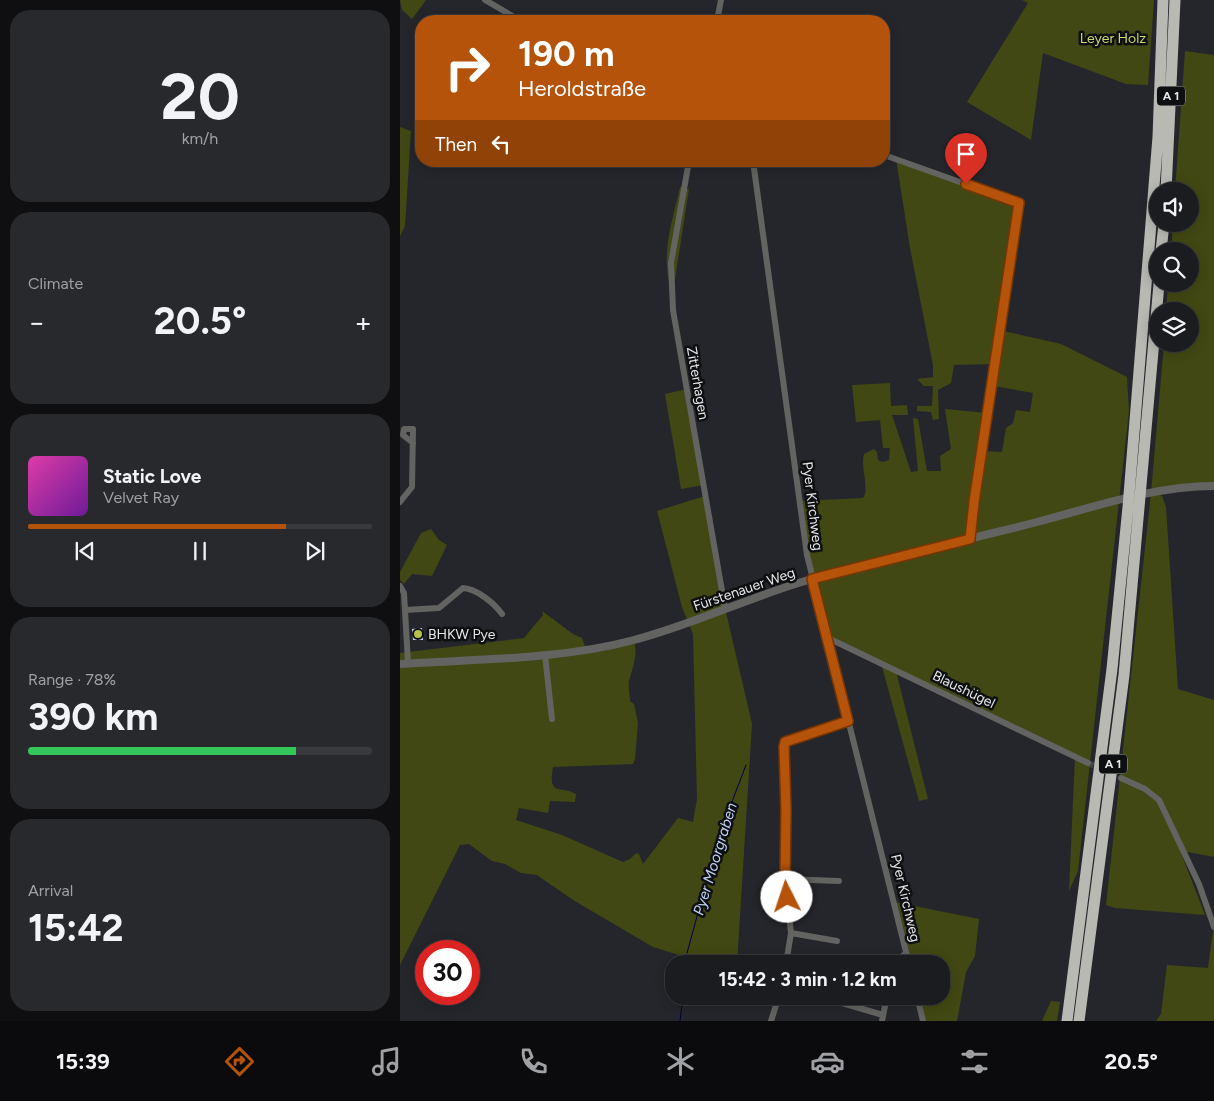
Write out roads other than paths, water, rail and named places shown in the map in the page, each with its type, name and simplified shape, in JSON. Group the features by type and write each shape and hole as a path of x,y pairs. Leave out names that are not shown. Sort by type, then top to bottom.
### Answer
{"highway":[{"name":"A 1","path":"1079,1021 1124,675 1134,506 1130,487 1158,137 1163,0"},
{"name":"A 1","path":"1166,182 1175,0"},
{"name":"A 1","path":"1067,1021 1134,506 1142,486 1158,292"}],"street":[{"path":"485,0 511,15"},
{"path":"718,15 721,0"},
{"path":"890,157 1019,203 970,539"},
{"name":"Zitterhagen","path":"689,167 671,263 673,310 725,608"},
{"name":"Pyer Kirchweg","path":"754,167 807,555 906,953"},
{"path":"400,502 412,487 413,443"},
{"name":"Fürstenauer Weg","path":"404,664 545,655 634,640 812,579 1107,504 1169,490 1214,486"},
{"path":"400,586 404,593 405,610 403,624 404,664"},
{"path":"405,610 439,608 463,588 469,589 495,605 502,614"},
{"name":"Blaushügel","path":"828,638 1088,763"},
{"path":"545,655 552,719"},
{"path":"787,955 791,933 785,879 785,742 848,721"},
{"path":"1121,778 1145,789 1159,800 1195,875 1214,927"},
{"path":"785,879 839,882"},
{"path":"791,933 836,941"},
{"path":"771,1021 776,1005"},
{"path":"844,1005 882,1018 885,1005"},
{"path":"919,1005 923,1021"}],"waterway":[{"name":"Pyer Moorgraben","path":"687,953 719,836 746,765"},
{"name":"Pyer Moorgraben","path":"680,1021 682,1005"}],"tunnel":[{"path":"1088,763 1113,774"}],"place":[{"name":"BHKW Pye","path":"418,634"}],"park label":[{"name":"Leyer Holz","path":"1113,38"}]}
